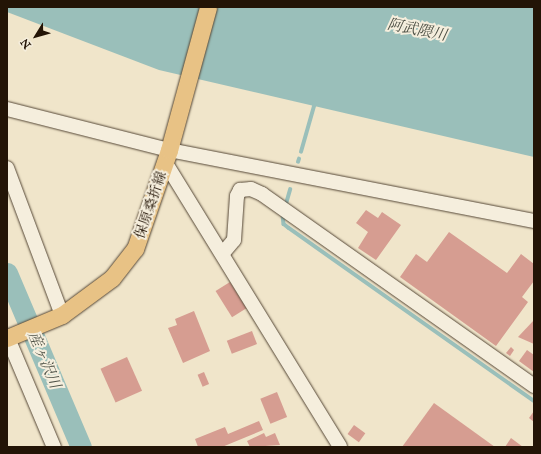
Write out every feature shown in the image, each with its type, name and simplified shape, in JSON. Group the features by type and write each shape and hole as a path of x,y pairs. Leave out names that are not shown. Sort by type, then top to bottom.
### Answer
{"main road":[{"name":"保原桑折線","path":"9,337 62,315 112,278 135,249 169,152 208,7"}],"street":[{"path":"7,109 169,152 534,221"},
{"path":"169,152 223,253 340,447"},
{"path":"7,168 62,315"},
{"path":"223,253 234,240 237,196 240,190 251,189 262,194 534,386"},
{"path":"9,337 54,447"}],"water":[{"name":"阿武隈川","path":"7,7 534,7 534,157 159,70 7,12"}],"building":[{"path":"366,210 378,218 382,212 401,225 376,260 358,248 368,232 356,223"},
{"path":"449,232 507,273 521,254 534,264 534,281 522,297 528,302 496,346 400,277 416,254 427,262"},
{"path":"230,282 246,308 232,317 216,291"},
{"path":"194,311 210,351 183,363 168,328 177,325 175,319"},
{"path":"534,320 534,344 518,337"},
{"path":"252,331 257,344 232,354 227,341"},
{"path":"511,347 514,350 510,356 506,353"},
{"path":"527,350 534,355 534,372 519,361"},
{"path":"127,357 142,391 116,403 101,369"},
{"path":"204,372 209,384 203,387 198,375"},
{"path":"277,392 287,417 270,424 260,399"},
{"path":"434,403 495,447 402,447"},
{"path":"534,411 534,422 529,418"},
{"path":"259,421 263,430 222,447 198,447 195,439 225,427 228,434"},
{"path":"354,425 365,433 359,442 348,434"},
{"path":"264,433 266,437 275,433 280,445 250,447 247,441"},
{"path":"511,438 523,447 505,447"}],"waterway":[{"path":"301,152 315,103"},
{"path":"286,204 290,190"},
{"path":"283,215 284,224 289,228 534,401"},
{"name":"産ヶ沢川","path":"7,273 81,447"}]}
